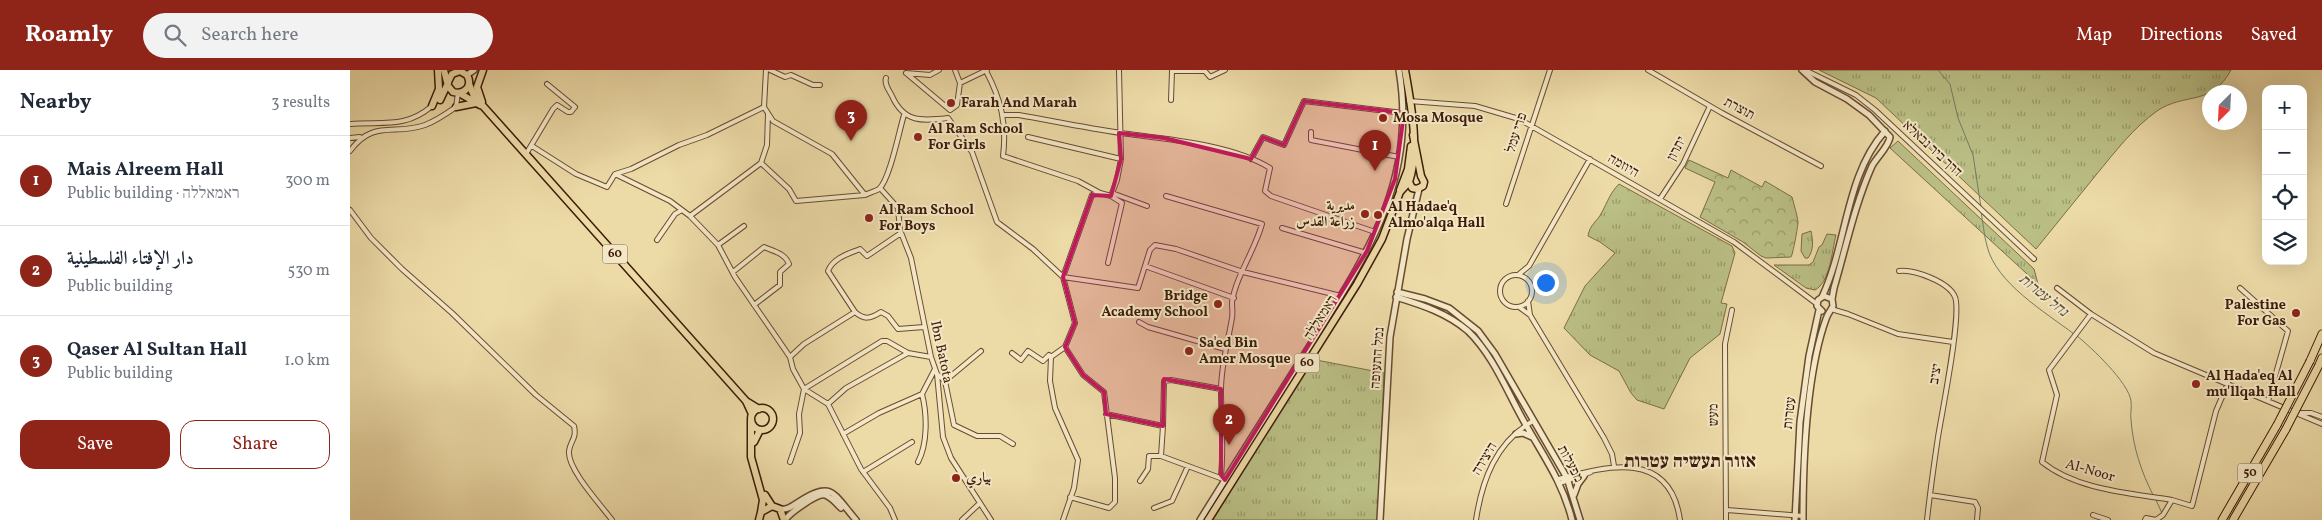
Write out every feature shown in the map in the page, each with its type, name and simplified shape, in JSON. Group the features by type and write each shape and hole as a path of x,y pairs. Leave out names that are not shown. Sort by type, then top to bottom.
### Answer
{"highway":[{"path":"432,106 438,89 438,70"},
{"name":"60","path":"444,70 450,88 484,107"},
{"path":"483,70 478,87 484,107"},
{"name":"60","path":"1405,70 1415,160 1413,184 1424,184 1413,135"},
{"path":"440,100 452,74 458,71 467,75"},
{"name":"60","path":"467,75 474,96 746,401 758,409 767,409 773,417 770,427 760,430 754,427 746,401"},
{"path":"440,100 467,89 470,84"},
{"path":"456,107 477,103"},
{"name":"60","path":"1397,200 1408,169 1413,135"},
{"path":"1413,184 1421,176"},
{"name":"ראמאללה","path":"1208,520 1365,270 1382,238 1402,191 1413,184"},
{"name":"50","path":"2222,520 2277,425 2322,334"},
{"name":"50","path":"2233,520 2286,429 2322,358"},
{"path":"752,418 758,409"},
{"name":"60","path":"752,418 751,457 763,500 759,520"},
{"name":"60","path":"760,430 754,441 755,463 766,496 772,506"},
{"path":"761,512 772,506 780,509 784,520"}],"street":[{"path":"467,75 474,70"},
{"path":"766,70 764,107 773,121 832,154 865,195"},
{"path":"770,70 785,77 791,75 813,85 820,85"},
{"path":"906,72 930,75 940,70"},
{"path":"955,70 960,83 957,105 950,110 948,118 972,152 997,222 1033,250 1063,277 1138,288 1150,250 1155,245 1176,249 1243,272 1341,296"},
{"path":"960,83 986,70 1000,102 1003,115 1005,141 1003,156 1078,181 1100,193"},
{"path":"1111,194 1117,180 1121,158 1119,70"},
{"path":"1171,100 1172,71 1204,70 1210,77 1225,70"},
{"path":"1200,520 1341,296 1376,232 1391,192 1399,157 1404,114 1399,70"},
{"name":"פרי עמל","path":"1506,204 1550,70"},
{"name":"תוצרת","path":"1648,70 1821,166"},
{"path":"1803,70 1816,82 1847,99 1862,110 1890,137 1890,140 1877,156 1864,187 1832,301"},
{"name":"דרך ביר נבאלא","path":"1803,70 1856,95 1875,110 2034,259"},
{"path":"906,72 950,110"},
{"path":"886,78 885,82 895,104 904,115 925,120 948,118"},
{"path":"526,154 557,105 568,112 572,112 576,107 547,84"},
{"path":"350,138 361,137 378,131 424,125 456,107 457,93"},
{"path":"350,124 407,121 440,100"},
{"path":"1252,159 1263,138 1284,145 1304,101 1404,114"},
{"name":"היוזמה","path":"1409,102 1458,104 1488,109 1519,119 1744,248 1808,296 1819,302"},
{"name":"יתרון","path":"1660,199 1683,164 1710,106"},
{"path":"532,146 576,174 607,187 616,174 631,169 679,144 707,135 764,107"},
{"path":"690,216 761,163 767,145 768,114"},
{"path":"761,163 789,189 796,201 865,195 880,188 894,162 894,148 904,115"},
{"path":"1003,115 1019,115 1119,133 1164,138 1214,148 1252,159 1270,168 1266,191 1271,196 1376,232"},
{"name":"עטרות","path":"1795,518 1800,422 1819,302 1857,185 1866,163 1885,131"},
{"path":"1310,132 1311,140 1399,157"},
{"path":"350,151 361,137"},
{"path":"1028,137 1121,158"},
{"path":"1530,315 1519,307 1507,304 1503,300 1500,291 1502,282 1507,278 1518,275 1529,266 1590,159"},
{"path":"616,174 670,201 690,216 718,245 754,305 790,357 793,369 804,389 828,404 863,472 890,508 895,520"},
{"name":"נמל התעופה","path":"1380,520 1388,352 1397,294 1416,201 1413,184"},
{"name":"Ibn Batota","path":"880,188 898,208 901,233 911,258 924,327 937,374 943,437 951,458 991,520"},
{"path":"1012,352 1021,360 1028,351 1043,361 1065,347 1075,324 1063,277 1092,195 1100,193 1111,194 1147,206"},
{"path":"1108,263 1122,203 1111,194"},
{"path":"1166,196 1262,224 1257,243 1243,272 1234,298 1225,349 1221,389 1223,453 1221,474 1225,480"},
{"path":"350,210 371,238 402,269 452,313 536,395 574,426 576,432 569,451 571,464 612,520"},
{"path":"658,240 675,214 682,210"},
{"path":"718,245 744,226"},
{"path":"1282,228 1366,253"},
{"path":"901,233 867,256 860,249 841,257 830,265 828,271 861,318 868,318 881,312 888,316 898,329 924,327"},
{"path":"733,272 764,247 780,254 787,260 789,264 780,272 780,285 754,305"},
{"path":"1145,266 1234,298"},
{"path":"1529,266 1528,280 1532,290 1528,301 1530,315 1604,438 1612,454 1614,466"},
{"name":"יציב","path":"1899,271 1914,271 1929,277 1952,292 1956,308 1953,342 1926,520"},
{"path":"1518,275 1528,280"},
{"path":"2057,288 2091,314 2154,353 2322,424"},
{"path":"2240,288 2288,331 2268,401"},
{"name":"מפעלות","path":"1397,294 1426,299 1449,308 1478,331 1495,354 1567,479 1574,495 1580,520"},
{"name":"מפעלות","path":"1397,294 1437,311 1468,331 1488,356 1559,481 1572,520"},
{"path":"1848,314 1827,296 1819,302 1824,312 1830,310 1848,314 1898,334 1953,342"},
{"path":"1519,307 1528,301"},
{"name":"עטרות","path":"1803,518 1804,457 1809,405 1818,348 1832,301"},
{"name":"מעש","path":"1726,520 1725,344 1732,310"},
{"path":"790,357 804,344 855,312"},
{"name":"Al-Noor","path":"2091,314 2049,370 2057,396 2042,462 2054,472 2094,486 2172,500"},
{"path":"1139,322 1148,327 1225,349"},
{"path":"790,462 800,434 799,414 804,389 882,341 887,341 908,353 931,357"},
{"path":"1065,347 1083,375 1104,392 1115,502 1109,508 1070,497"},
{"path":"945,381 982,351"},
{"path":"828,404 846,388 908,353"},
{"path":"1051,357 1050,381 1055,408 1078,460 1074,488 1063,520"},
{"path":"843,434 879,413 922,394 935,369"},
{"path":"937,374 945,381 954,424 977,436 1000,436 1013,444"},
{"path":"1160,456 1164,381 1171,380 1221,389"},
{"path":"2145,520 2146,518 2156,520 2163,515 2172,500 2192,506 2216,412 2228,383"},
{"path":"918,462 924,438 925,409 922,394"},
{"path":"2299,413 2310,413 2322,417"},
{"path":"1106,414 1163,426"},
{"name":"היצירה","path":"1476,520 1480,494 1486,474 1496,457 1516,434 1533,421"},
{"path":"1516,434 1523,433 1534,438"},
{"path":"863,472 912,442"},
{"path":"1140,481 1148,469 1150,456 1160,456 1225,480"},
{"path":"1154,508 1172,500 1188,466"},
{"path":"1559,481 1614,466 1640,468 1662,481 1673,496 1680,520"},
{"path":"1567,479 1584,476 1596,470"},
{"path":"1574,495 1578,484 1584,476"},
{"path":"780,509 788,509 826,490 832,494 855,520"},
{"path":"1930,495 1975,502 1978,508 1977,520"},
{"path":"784,520 809,498"},
{"path":"962,520 980,503"},
{"path":"1727,510 1803,518"},
{"path":"2093,515 2108,520"}],"highlighted area":[{"path":"1304,101 1404,113 1395,179 1367,251 1225,480 1221,475 1221,389 1164,379 1163,426 1106,414 1104,392 1083,375 1065,347 1075,323 1063,277 1092,195 1111,196 1121,159 1119,133 1164,138 1251,159 1263,137 1284,145"}],"green space":[{"path":"1819,70 2231,70 2220,85 2202,85 2202,95 2167,105 2140,125 2117,149 2036,249 1876,98"},
{"path":"1898,141 2034,269 2038,284 1890,148"},
{"path":"1689,160 1728,178 1731,170 1762,187 1765,181 1792,197 1798,222 1791,257 1766,258 1761,256 1743,242 1700,217 1715,182 1685,168"},
{"path":"1619,184 1732,246 1735,253 1721,303 1727,304 1720,334 1690,358 1664,409 1637,400 1619,371 1590,355 1564,328 1585,286 1615,253 1588,236 1611,194"},
{"path":"1811,231 1812,249 1808,258 1805,258 1801,251 1802,234"},
{"path":"1827,234 1836,235 1832,257 1824,280 1815,290 1806,288 1774,265 1809,265 1813,262"},
{"path":"1311,359 1384,373 1378,520 1213,520"}],"waterway":[{"name":"נחל עטרות","path":"1938,70 1950,84 1958,118 1973,155 1981,207"},
{"name":"נחל עטרות","path":"1981,211 1987,246 1992,260 2000,272 2023,296 2074,334"},
{"name":"נחל עטרות","path":"2077,336 2117,375 2129,393 2132,430 2136,449 2141,468 2153,495"},
{"name":"נחל עטרות","path":"2155,498 2162,513"}],"place":[{"name":"Farah And Marah","path":"951,103"},
{"name":"Mosa Mosque","path":"1383,118"},
{"name":"Al Ram School For Girls","path":"918,137"},
{"name":"Qaser Al Sultan Hall","path":"851,141"},
{"name":"Mais Alreem Hall","path":"1375,171"},
{"name":"مديرية زراعة القدس","path":"1365,214"},
{"name":"Al Hadae'q Almo'alqa Hall","path":"1378,215"},
{"name":"Al Ram School For Boys","path":"869,218"},
{"name":"Bridge Academy School","path":"1218,304"},
{"name":"Palestine For Gas","path":"2296,313"},
{"name":"Sa'ed Bin Amer Mosque","path":"1189,351"},
{"name":"Al Hada'eq Al mu'llqah Hall","path":"2196,384"},
{"name":"دار الإفتاء الفلسطينية","path":"1229,445"},
{"name":"بياري","path":"956,478"}],"district":[{"name":"אזור תעשיה עטרות","path":"1690,462"}]}
